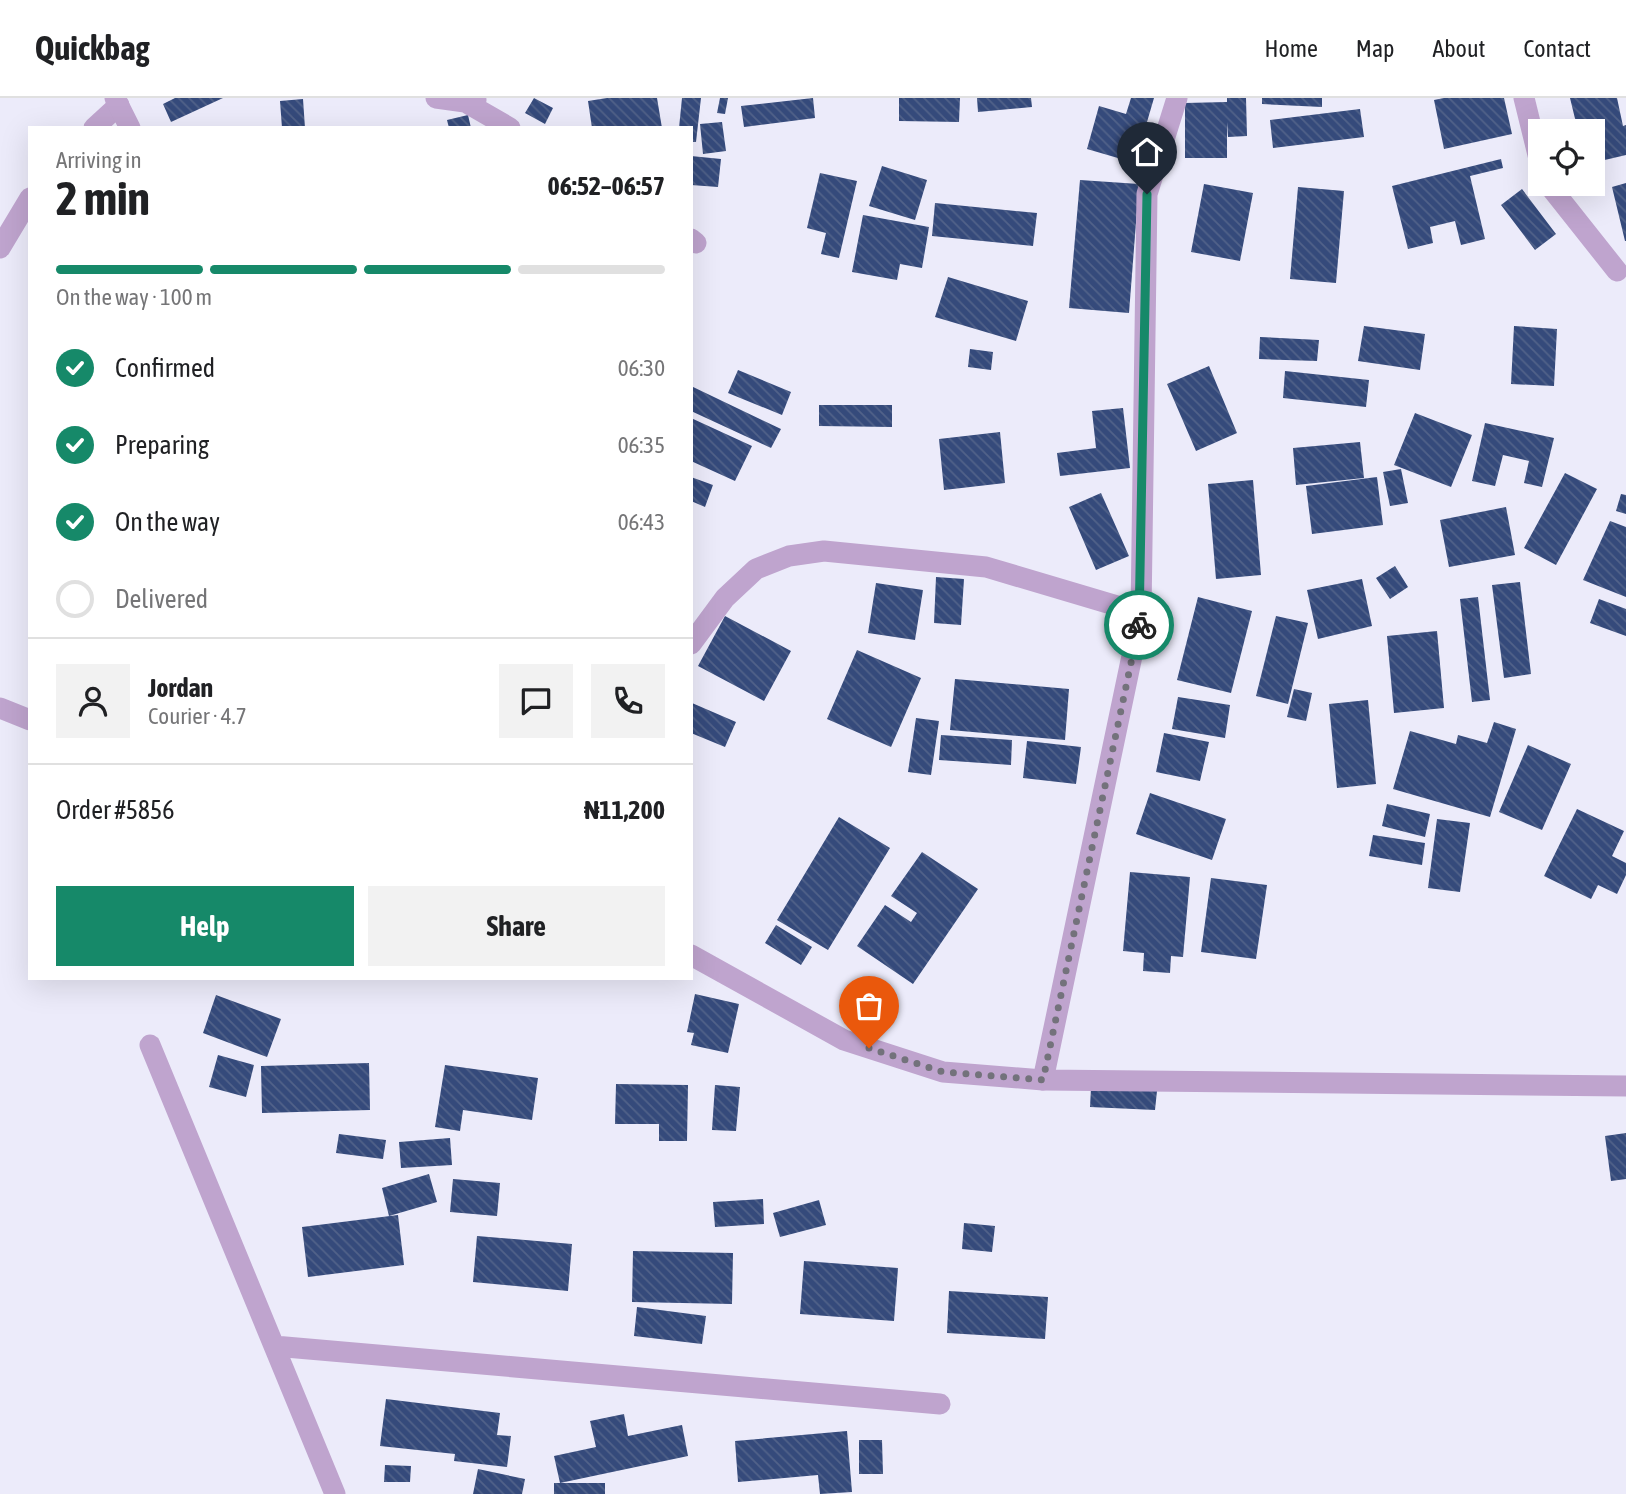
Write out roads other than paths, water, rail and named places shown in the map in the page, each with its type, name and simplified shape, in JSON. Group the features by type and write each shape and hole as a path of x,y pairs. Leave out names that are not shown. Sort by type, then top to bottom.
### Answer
{"street":[{"path":"436,98 471,99 507,126"},
{"path":"1043,1080 1142,613 1147,194 1177,98"},
{"path":"1524,98 1529,119"},
{"path":"96,126 117,101 129,126"},
{"path":"1558,196 1617,271"},
{"path":"0,248 28,201"},
{"path":"693,641 725,598 756,569 789,556 824,551 986,567 1142,613"},
{"path":"0,708 28,719"},
{"path":"693,956 844,1040 943,1072 1043,1080 1626,1086"},
{"path":"150,1045 335,1494"},
{"path":"274,1346 940,1404"}]}
